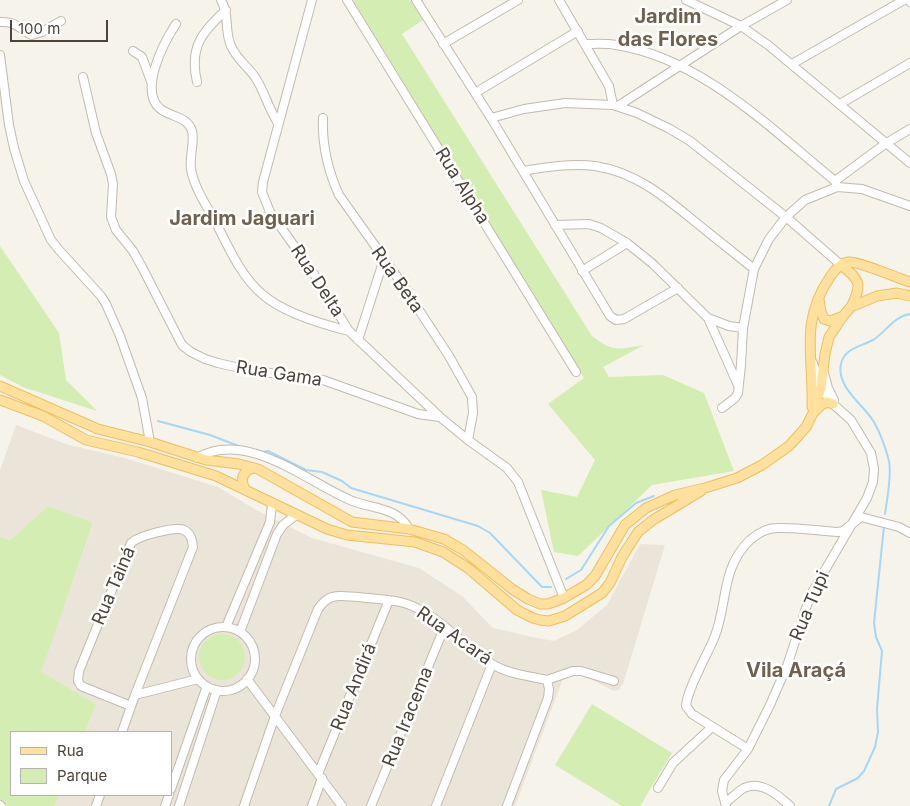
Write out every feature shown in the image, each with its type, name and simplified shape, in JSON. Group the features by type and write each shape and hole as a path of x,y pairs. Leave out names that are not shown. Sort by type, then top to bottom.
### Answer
{"main road":[{"path":"812,415 809,347 813,314 819,297 832,274 841,265 852,263 910,282"},
{"path":"0,386 98,429 150,442 198,458 253,468 355,523 409,529 444,539 463,550 512,589 528,599 540,604 548,604 564,598 586,585 601,567 625,525 646,508 675,495 737,478 775,456 794,441 806,427 812,415 821,388 829,337 843,316 851,308 857,296 858,284 855,276 841,265"},
{"path":"851,308 872,298 887,294 910,296"},
{"path":"819,297 824,319 830,321 843,316"},
{"path":"0,400 43,416 82,438 138,452 216,476 327,529 347,535 415,542 443,552 468,568 517,610 533,618 549,621 571,614 605,590 622,557 638,532 653,520 684,503 705,488"},
{"path":"812,415 821,405 827,402 833,404"},
{"path":"94,442 98,429"},
{"path":"245,489 242,478 247,470 253,468"},
{"path":"327,529 335,522 334,513"},
{"path":"586,585 594,589 594,598"},
{"path":"548,604 543,611 549,621"}],"street":[{"path":"221,0 226,10 230,43 236,55 255,77 278,123"},
{"name":"Rua Delta","path":"312,0 263,182 262,192 264,201 312,270 349,330 440,417"},
{"name":"Rua Alpha","path":"347,0 576,372"},
{"path":"416,0 491,118 610,316 616,320 624,319 678,288"},
{"path":"443,44 518,0"},
{"path":"559,0 609,86 616,105"},
{"path":"686,0 741,26 792,64 885,144 910,163"},
{"path":"616,105 681,66 741,26 787,0"},
{"path":"792,64 904,0"},
{"path":"197,82 194,60 199,40 226,10"},
{"path":"0,22 11,22 32,35 42,32 61,21"},
{"path":"152,85 154,71 167,37 176,24"},
{"path":"475,93 578,32"},
{"path":"586,44 614,44 638,50 681,66 725,92 836,184 862,189 910,206"},
{"path":"133,51 142,57 152,85 154,100 158,106 182,119 190,127 192,134 191,170 225,240 251,283 270,300 291,312 317,322 349,330"},
{"path":"0,55 9,125 24,181 52,240 106,304 120,336 142,398 150,442"},
{"path":"840,104 910,63"},
{"name":"Rua Gama","path":"83,77 96,133 112,179 114,191 111,218 116,230 133,251 142,267 182,345 191,352 218,363 248,370 323,380 418,414 440,417"},
{"path":"491,118 524,108 565,103 616,105 654,121 690,141 786,217 841,265"},
{"name":"Rua Beta","path":"323,118 322,132 332,181 339,195 400,281 449,356 472,397 474,413 468,440"},
{"path":"722,408 737,396 743,328 754,269 769,239 786,217 805,200 836,184 885,144 910,129"},
{"path":"523,171 562,165 593,166 606,168 638,180 668,200 754,269"},
{"path":"555,225 589,224 601,228 627,244 678,288 708,318 739,386"},
{"path":"582,271 627,244"},
{"path":"358,340 384,259"},
{"path":"708,318 729,326 743,328"},
{"path":"809,347 821,388"},
{"path":"824,370 828,388 834,400 843,411"},
{"name":"Rua Tupi","path":"725,805 722,791 724,780 748,749 770,705 786,666 810,596 867,498 873,482 874,469 871,453 864,439 851,420 833,404 821,388"},
{"path":"440,417 507,468 518,482 564,598"},
{"path":"198,458 208,452 236,450 251,452 300,473 351,501 374,506 399,516 404,520 409,529"},
{"path":"226,627 270,522 272,504"},
{"path":"240,632 280,529 296,515"},
{"path":"748,749 692,714 687,710 686,702 715,634 730,572 736,557 753,537 775,528 838,532 862,517 899,527 910,533"},
{"name":"Rua Tainá","path":"132,706 82,686 78,681 79,671 131,542 144,536 178,529 184,530 192,540 192,547 135,695"},
{"name":"Rua Acará","path":"244,806 275,716 318,609 323,601 329,597 390,600 416,608 492,664 508,671 547,680"},
{"name":"Rua Andirá","path":"312,806 320,776 390,600"},
{"path":"226,627 240,632 252,645 254,654 252,671 248,679 234,689 217,690 207,686 198,679 191,662 195,644 201,636 217,628 226,627"},
{"name":"Rua Iracema","path":"371,806 444,628"},
{"path":"436,806 492,664"},
{"path":"507,806 548,698 547,680 573,671 581,671 614,681"},
{"path":"122,731 135,695 198,679"},
{"path":"248,679 342,806"},
{"path":"172,786 207,686"},
{"path":"179,806 217,690"},
{"path":"658,788 673,763 712,728"},
{"path":"725,805 741,790 751,786 763,787 778,794 790,806"}],"shaded area":[{"path":"16,425 69,445 125,458 218,487 258,511 312,538 419,568 462,596 493,628 554,641 577,630 607,605 640,544 665,545 623,684 619,690 614,691 578,673 571,674 563,679 515,806 54,806 59,796 172,796 172,731 85,731 96,704 40,672 93,524 48,506 10,540 0,537 0,470"}],"green space":[{"path":"353,0 410,0 423,20 402,34 592,336 606,345 616,348 644,345 603,367 609,377 663,375 704,393 734,471 652,485 578,556 554,552 541,490 577,497 595,460 548,404 584,378"},
{"path":"0,246 59,333 66,380 97,411 23,387 0,375"},
{"path":"48,506 93,523 41,672 96,704 85,731 10,731 10,796 59,796 54,806 8,806 0,800 0,537 10,540"},
{"path":"218,634 226,634 235,638 241,644 245,657 241,670 235,676 226,680 218,680 209,676 203,670 199,661 199,653 203,644 209,638"},
{"path":"592,704 672,753 640,806 622,806 555,765"}],"waterway":[{"path":"885,514 890,474 888,456 874,422 846,388 842,380 841,364 846,354 854,348 878,337 899,318 910,314"},
{"path":"158,421 210,435 244,448"},
{"path":"261,452 268,451 306,470 322,472 342,481 351,488 478,526 490,533 542,587 551,587"},
{"path":"566,579 581,570 609,526 636,503 654,496"},
{"path":"829,806 836,789 858,778 864,771 875,747 878,732 877,709 882,651 876,637 874,623 884,526"}],"district":[{"name":"Jardim das Flores","path":"668,28"},
{"name":"Jardim Jaguari","path":"242,219"},
{"name":"Vila Araçá","path":"796,671"}]}
